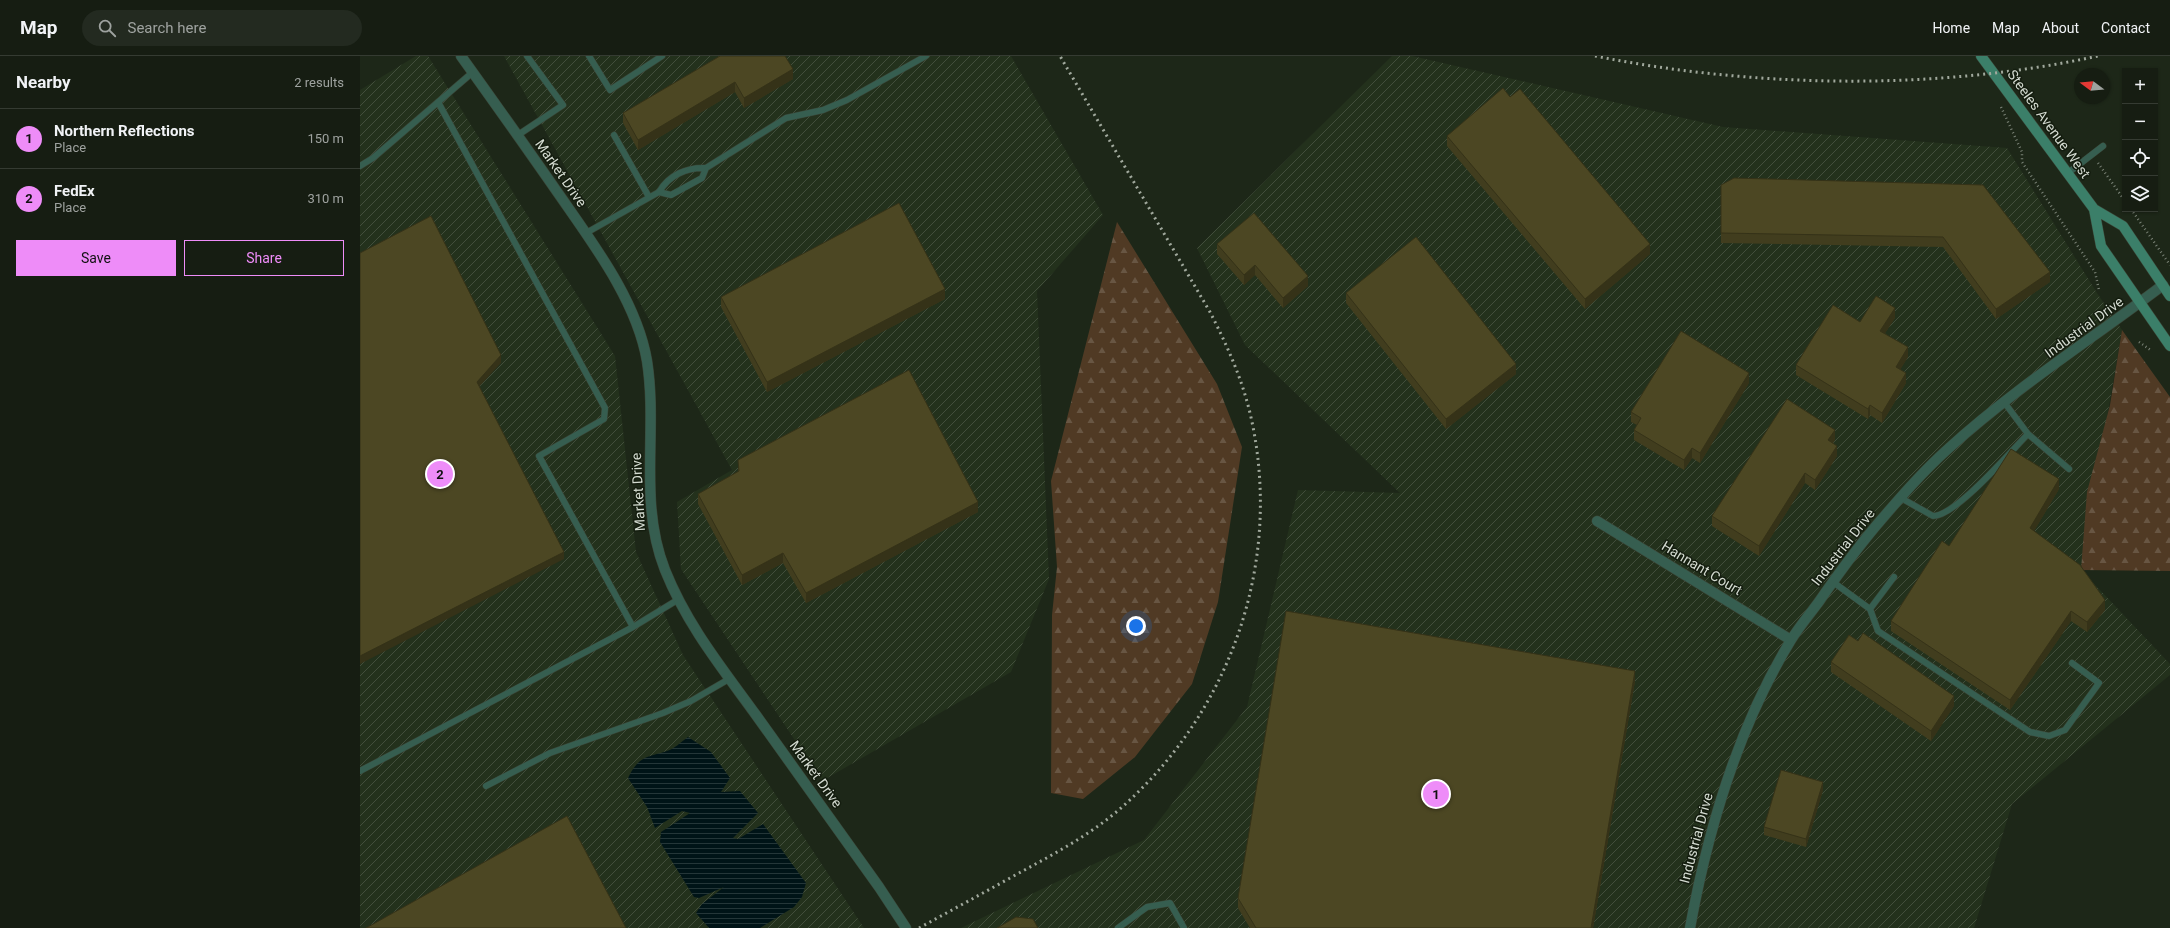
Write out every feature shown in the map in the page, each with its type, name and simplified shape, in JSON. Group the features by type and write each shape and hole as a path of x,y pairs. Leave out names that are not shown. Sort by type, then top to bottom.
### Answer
{"main road":[{"name":"Steeles Avenue West","path":"1981,56 2094,209 2123,226 2170,296"},
{"name":"Steeles Avenue West","path":"2094,209 2101,246 2170,346"}],"street":[{"name":"Market Drive","path":"461,56 586,233 624,296 639,333 647,359 651,403 649,480 652,522 665,570 690,624 879,887 906,928"},
{"name":"Industrial Drive","path":"1690,928 1701,868 1720,798 1764,691 1791,640 1853,553 1901,498 1947,449 2004,402 2163,285"},
{"name":"Hannant Court","path":"1597,521 1791,640"}],"lane":[{"path":"518,135 562,105 527,56"},
{"path":"588,56 610,90 662,56"},
{"path":"660,192 665,181 692,167 706,168 786,118 823,110 847,100 926,56"},
{"path":"360,166 373,158 473,72"},
{"path":"438,102 605,408 604,419 539,456 633,627"},
{"path":"614,135 649,197"},
{"path":"2068,173 2103,146"},
{"path":"586,233 649,197 660,192 671,194 702,178 706,168"},
{"path":"2004,402 2028,434 2069,469"},
{"path":"1901,498 1933,516 1946,513 1965,498 2028,434"},
{"path":"1870,608 1894,578"},
{"path":"1833,582 1870,608 1878,631 2030,732 2049,736 2065,730 2099,683 2072,663"},
{"path":"360,771 633,627 679,599"},
{"path":"486,786 550,753 663,713 691,701 729,678"},
{"path":"1118,928 1147,907 1170,903 1184,928"}],"path":[{"path":"2001,105 2022,152 2022,162 2096,272 2099,290"},
{"path":"2092,154 2122,197"},
{"path":"2133,212 2170,265"},
{"path":"2139,342 2152,352"}],"shaded area":[{"path":"416,56 428,56 615,356 636,552 683,655 864,928 360,928 360,90"},
{"path":"504,56 1011,56 1103,215 1037,291 1049,579 1011,672 822,781 681,569 677,502 732,470"},
{"path":"1392,56 1412,56 1723,127 2007,148 2097,293 2122,330 2081,570 2170,664 2170,675 2012,804 1974,928 961,928 1144,840 1247,707 1298,490 1400,493 1245,345 1197,248"},
{"path":"688,737 711,752 730,778 721,792 740,791 758,813 733,838 738,839 763,824 806,883 802,897 794,907 760,928 709,928 696,913 702,904 724,887 699,898 694,897 660,842 661,832 690,813 682,811 655,828 647,807 628,778 636,765 643,759 670,750"}],"green space":[{"path":"1117,222 1217,384 1242,447 1218,602 1192,684 1135,757 1083,799 1051,793 1052,615 1057,567 1051,481"},
{"path":"2122,330 2170,397 2170,571 2081,570 2087,492 2110,405"}],"building":[{"path":"720,56 785,56 793,69 744,98 735,82 638,140 623,113"},
{"path":"1503,88 1510,97 1520,89 1650,244 1585,299 1447,136"},
{"path":"1734,178 1983,185 2050,272 1996,309 1943,237 1721,233 1721,185"},
{"path":"899,203 945,289 767,382 721,297"},
{"path":"1254,213 1308,276 1283,298 1255,265 1244,275 1217,244"},
{"path":"431,216 501,355 477,382 564,552 360,656 360,253"},
{"path":"1416,237 1516,364 1446,419 1346,293"},
{"path":"1876,296 1895,308 1880,331 1908,347 1896,367 1906,373 1882,413 1870,405 1868,409 1796,365 1833,305 1860,322"},
{"path":"1681,331 1749,373 1700,453 1692,448 1684,460 1634,430 1641,418 1631,412"},
{"path":"909,370 978,502 806,593 783,553 742,575 698,494 739,471 738,460"},
{"path":"1787,399 1835,430 1828,440 1837,446 1815,480 1805,473 1759,546 1712,516"},
{"path":"2011,449 2059,479 2030,528 2080,565 2105,600 2087,622 2071,611 2010,700 1891,621 1942,541 1949,546"},
{"path":"1286,611 1635,671 1591,928 1256,928 1238,898"},
{"path":"1863,633 1954,696 1931,731 1831,662 1849,635 1858,641"},
{"path":"1781,770 1823,782 1806,839 1764,827"},
{"path":"567,816 626,928 366,928"},
{"path":"1016,917 1033,919 1038,928 997,928"}],"railway":[{"path":"919,928 1072,844 1121,808 1159,770 1192,727 1218,681 1239,633 1252,582 1260,529 1259,476 1252,422 1240,379 1223,338 1210,312 1060,56"},
{"path":"1595,56 1656,67 1718,74 1782,79 1846,81 1910,80 1974,75 2037,67 2098,56"}],"place":[{"name":"FedEx","path":"440,474"},
{"name":"Northern Reflections","path":"1436,794"}]}
